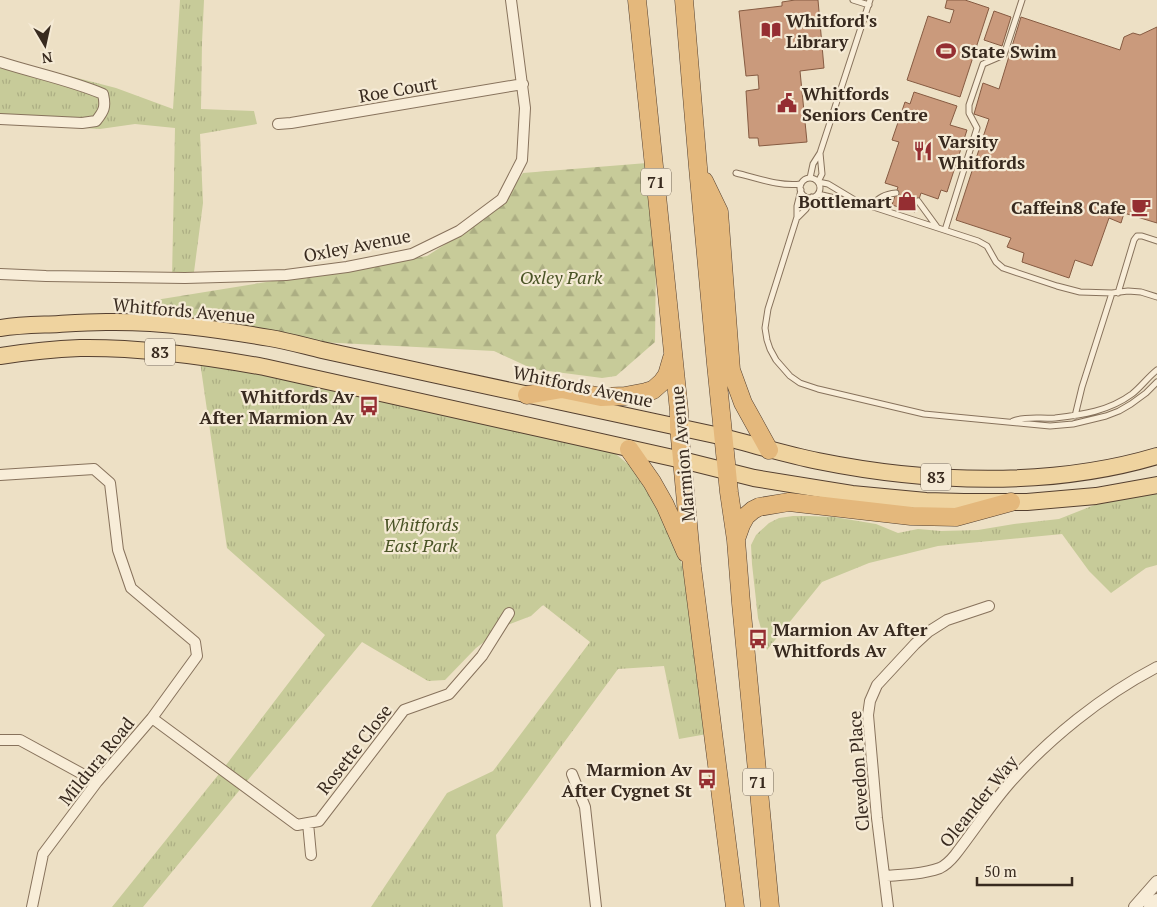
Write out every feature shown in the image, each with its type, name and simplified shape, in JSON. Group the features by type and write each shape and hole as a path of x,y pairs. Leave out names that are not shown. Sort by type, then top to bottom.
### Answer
{"highway":[{"name":"Marmion Avenue","path":"637,0 679,411 678,427 692,567 735,907"},
{"name":"71","path":"684,0 723,437 736,540 770,907"},
{"path":"698,167 718,212 731,370 743,403 769,450"},
{"path":"527,395 562,389 601,397 625,396 653,390 667,375 673,353"},
{"path":"628,449 652,482 665,505 692,567"},
{"path":"736,540 741,524 753,510 759,507 789,502 911,516 956,517 1011,502"}],"main road":[{"name":"Whitfords Avenue","path":"0,328 107,322 172,325 272,338 723,437 818,461 867,470 967,478 1031,477 1085,472 1137,462 1157,456"},
{"name":"83","path":"0,356 80,348 136,350 208,357 264,367 682,460 727,472 806,487 877,497 935,501 1011,502 1071,499 1157,485"}],"street":[{"name":"Oxley Avenue","path":"0,274 185,278 286,275 347,267 412,254 459,231 502,199 522,160 525,108 511,0"},
{"path":"0,62 83,86 103,94 105,102 104,112 96,121 82,123 0,119"},
{"name":"Roe Court","path":"278,124 523,84"},
{"name":"Mildura Road","path":"0,475 94,469 110,483 118,550 131,588 195,642 197,656 152,718 97,782 43,854 32,907"},
{"name":"Clevedon Place","path":"888,907 877,818 868,715 868,707 873,692 877,685 928,632 947,620 990,606"},
{"name":"Rosette Close","path":"308,823 319,821 404,710 449,694 482,656 509,613"},
{"name":"Oleander Way","path":"885,876 917,873 941,867 948,862 956,855 1008,786 1048,745 1099,703 1139,676 1157,667"},
{"path":"152,718 297,825 308,823 311,855"},
{"path":"0,740 20,740 97,782"},
{"path":"572,774 585,807 596,907"},
{"path":"1135,907 1157,882"},
{"path":"1150,907 1157,900"}],"lane":[{"path":"810,178 869,3 853,0"},
{"path":"945,230 977,128 969,113 969,105 983,64 1004,55 1022,0"},
{"path":"820,153 822,174 828,184"},
{"path":"736,173 776,183 795,185 801,187 805,196 812,197 818,194 855,201"},
{"path":"818,194 820,187 818,182 822,174"},
{"path":"1157,297 1141,292 1128,291 1115,293 1080,292 1003,268 998,264 987,246 982,243 855,201 828,184 810,178 804,180 801,187 797,206 797,218 768,309 765,328 770,349 776,360 790,376 800,383 924,414 1050,426 1073,424 1093,420 1119,411 1146,393 1157,382"},
{"path":"870,206 879,198 887,194 896,193"},
{"path":"797,218 806,209 812,197"},
{"path":"918,201 937,227"},
{"path":"1075,416 1082,387 1134,240 1137,236 1142,236 1157,241"},
{"path":"1011,422 1018,419 1075,416 1112,406 1132,394 1157,370"}],"green space":[{"path":"180,0 204,0 201,109 254,111 257,124 200,134 203,203 194,272 172,278 175,128 135,124 100,129 0,123 0,58 116,88 173,109"},
{"name":"Oxley Park","path":"647,163 656,259 655,342 616,376 602,378 533,369 494,351 319,342 148,317 137,303 427,256 486,218 508,195 523,173"},
{"name":"Whitfords East Park","path":"198,348 611,450 635,470 675,542 688,584 707,734 679,739 664,666 618,669 496,835 503,907 371,907 447,793 493,771 590,642 543,605 531,616 507,625 476,648 445,680 428,681 362,642 143,907 112,907 223,769 325,635 227,548"},
{"path":"1157,488 1157,565 1146,568 1111,593 1089,571 1062,534 938,546 869,563 822,582 767,650 758,618 751,545 756,535 769,523 779,518 793,516 834,517 876,524 898,533 918,529 941,531 978,530 1059,519 1135,489"}],"building":[{"path":"818,0 824,68 800,71 807,142 759,146 758,138 749,138 746,91 759,89 758,75 746,76 739,11 782,6 782,2"},
{"name":"State Swim","path":"947,0 965,0 989,8 960,97 907,80 928,16 950,23 954,10 945,8"},
{"path":"994,11 1011,17 1002,46 984,40"},
{"path":"1021,17 1120,50 1124,37 1133,33 1140,35 1157,27 1157,223 1124,213 1121,223 1109,218 1092,266 1075,260 1069,278 1022,262 1024,253 1007,247 1011,238 956,220 989,119 974,114 983,83 999,89"},
{"path":"914,92 957,106 950,125 967,130 947,192 941,190 938,199 921,193 915,212 892,205 898,187 885,183 899,142 892,140 905,102 910,104"}],"place":[{"name":"Whitford's Library","path":"771,30"},
{"name":"State Swim","path":"946,51"},
{"name":"Whitfords Seniors Centre","path":"787,103"},
{"name":"Varsity Whitfords","path":"923,151"},
{"name":"Bottlemart","path":"907,201"},
{"name":"Caffein8 Cafe","path":"1141,207"},
{"name":"Whitfords Av After Marmion Av","path":"369,406"},
{"name":"Marmion Av After Whitfords Av","path":"758,639"},
{"name":"Marmion Av After Cygnet St","path":"707,779"}]}
